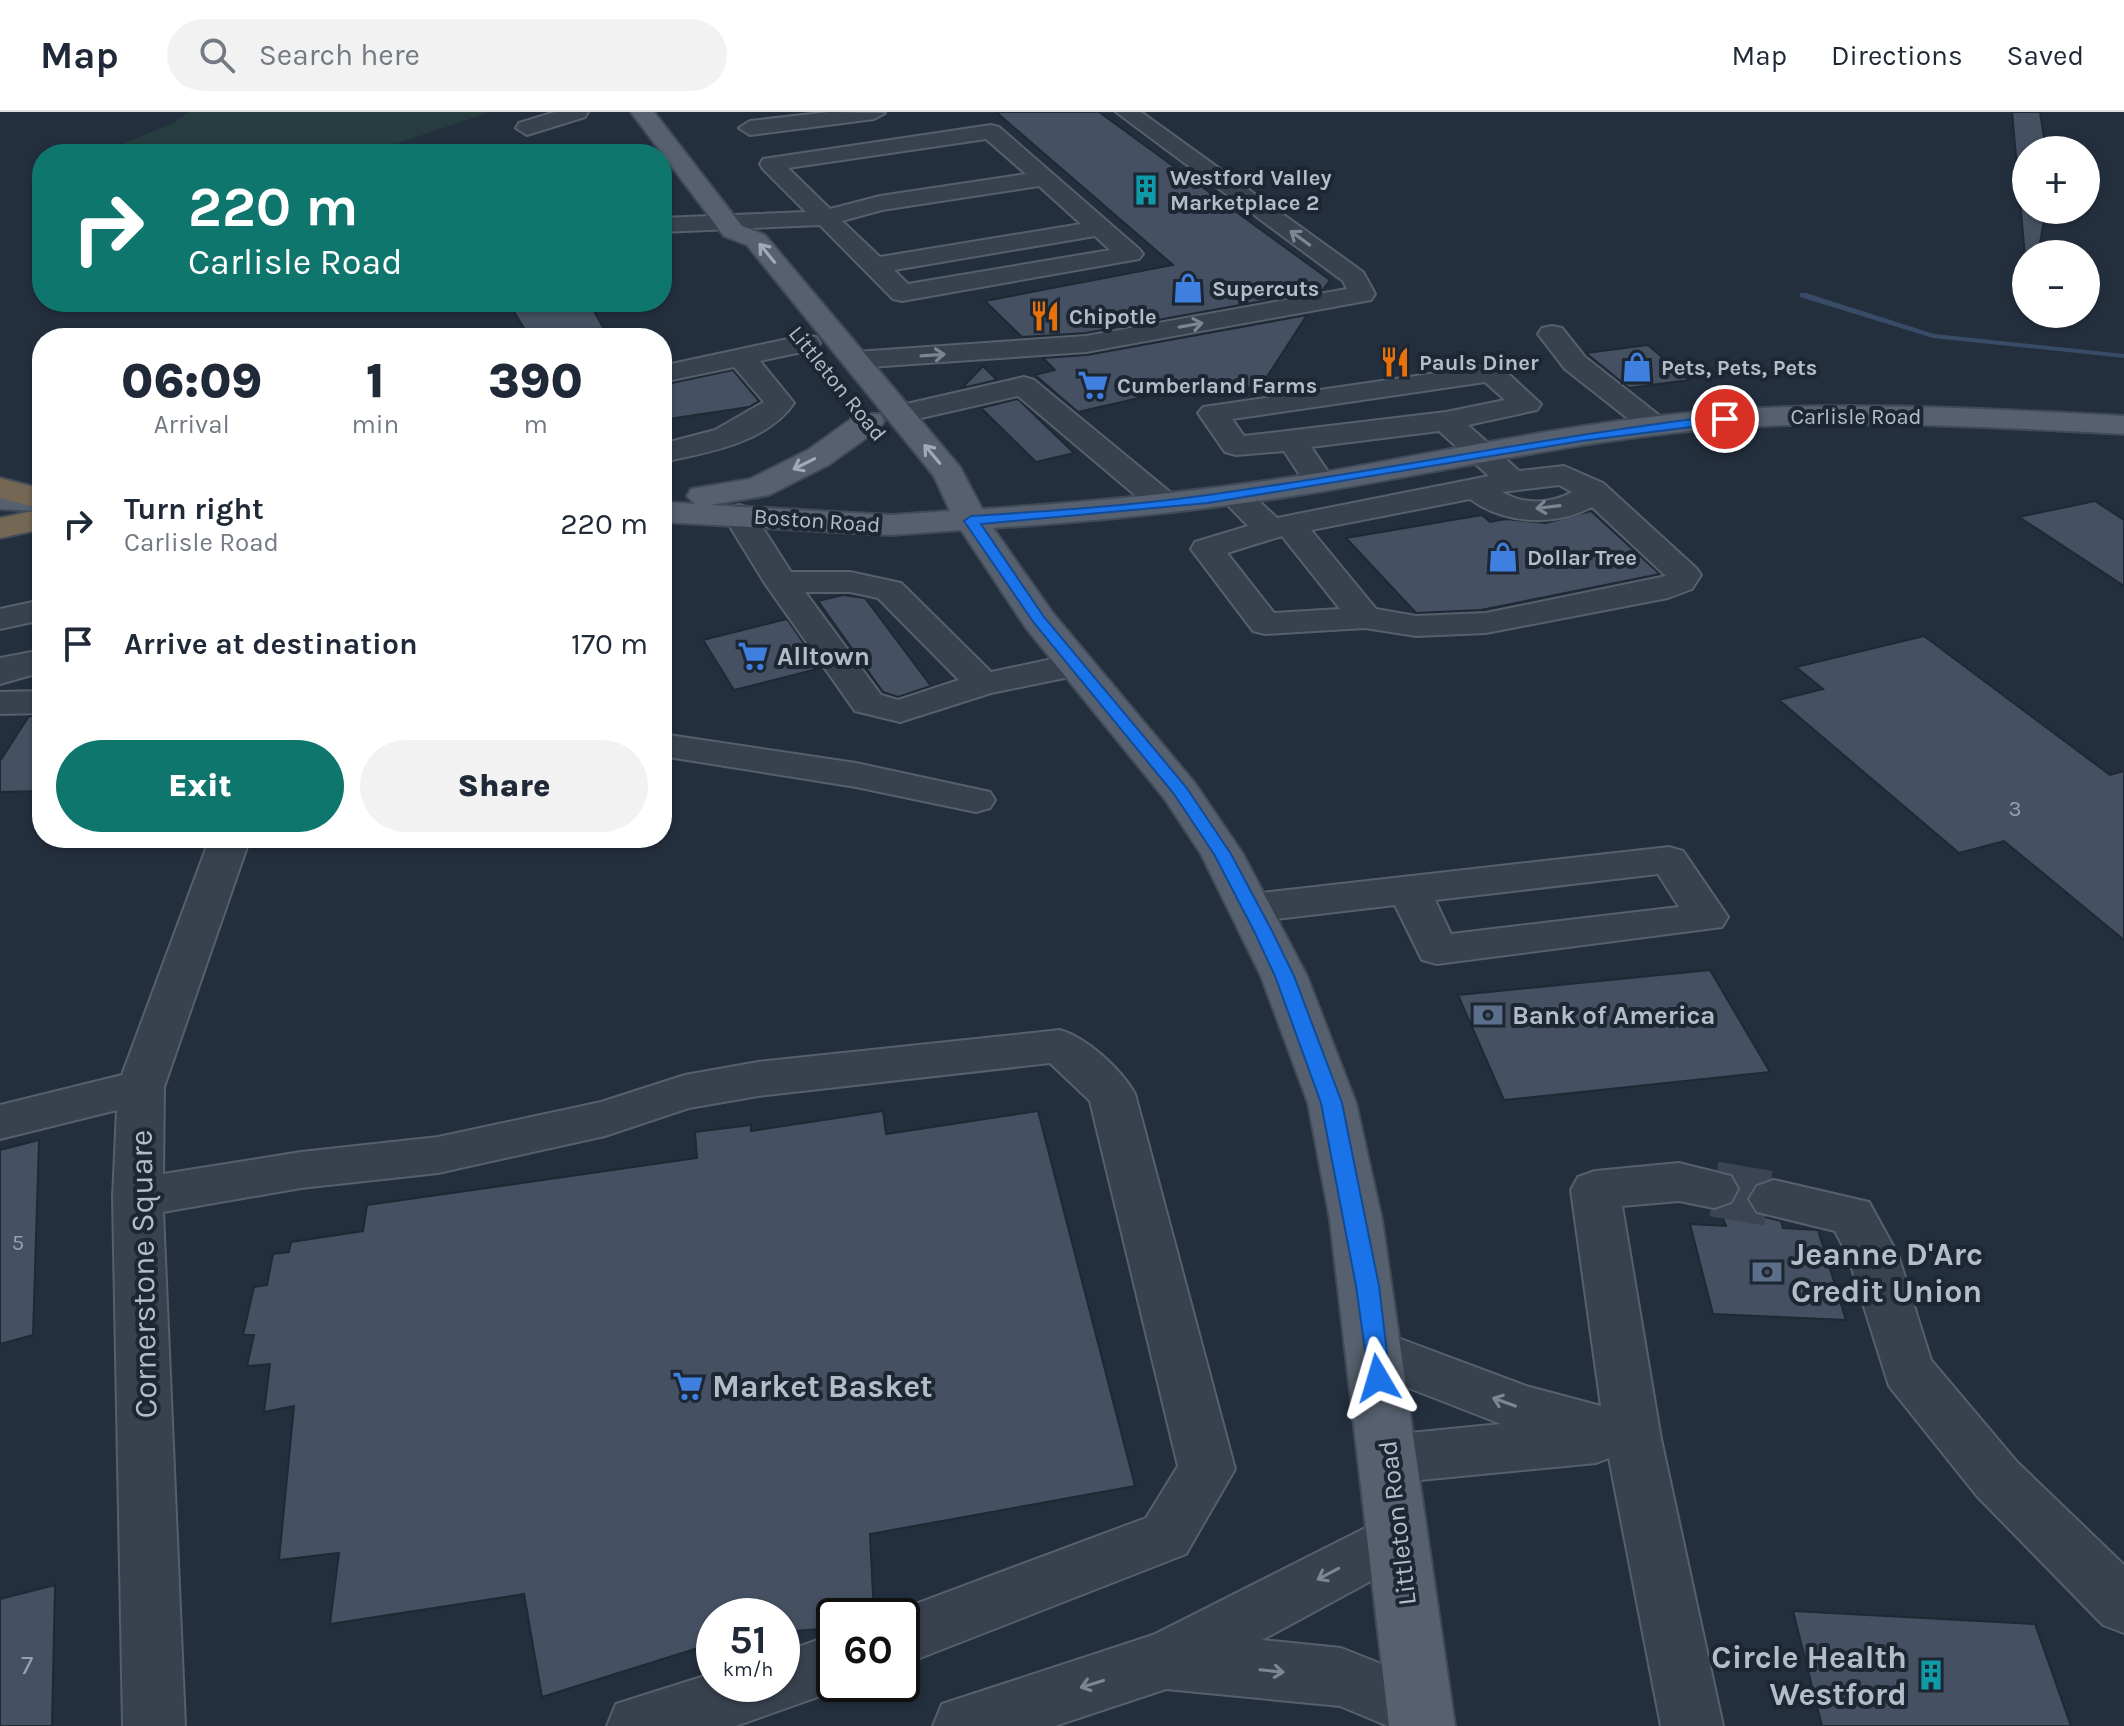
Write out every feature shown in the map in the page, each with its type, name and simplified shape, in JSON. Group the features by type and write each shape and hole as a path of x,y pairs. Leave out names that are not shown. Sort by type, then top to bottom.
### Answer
{"highway":[{"path":"0,488 32,497"},
{"path":"0,528 32,521"}],"main road":[{"name":"Littleton Road","path":"642,112 667,144"},
{"name":"Littleton Road","path":"672,151 730,226 756,240 855,360 910,473 971,521"},
{"name":"Littleton Road","path":"730,226 727,246 806,343 884,418 949,474 971,521 1039,620 1180,791 1222,854 1284,976 1332,1103 1361,1246 1421,1718"},
{"name":"Carlisle Road","path":"971,521 1234,495 1655,426 1725,419 1831,415 1954,416 2124,425"},
{"path":"672,500 758,488 819,457 884,418"},
{"path":"0,499 32,500"},
{"name":"Boston Road","path":"672,512 891,525 971,521"}],"lane":[{"path":"527,128 577,112"},
{"path":"855,360 1086,344 1362,294 1354,277 1127,112"},
{"path":"771,164 991,132 1130,254 902,293 761,155 747,120 874,113"},
{"path":"982,157 1013,153"},
{"path":"672,236 818,210 1042,179"},
{"path":"792,184 824,180"},
{"path":"1045,212 1075,207"},
{"path":"672,225 730,226"},
{"path":"874,266 1100,228"},
{"path":"852,245 881,240"},
{"path":"1552,334 1575,363 1655,426"},
{"path":"672,372 806,343"},
{"path":"672,451 696,447 736,430 770,414 780,403 741,357"},
{"path":"1491,373 1527,404 1446,421 1292,441 1236,446 1213,413 1491,373"},
{"path":"884,418 1024,386 1165,504"},
{"path":"1446,421 1512,481"},
{"path":"1292,441 1320,482"},
{"path":"1564,475 1592,490 1684,575 1680,582 1668,588 1486,623 1416,626 1365,618 1265,624 1207,549 1280,527 1512,481 1564,475"},
{"path":"1478,490 1509,508 1527,510 1570,504 1587,498 1592,490"},
{"path":"1234,495 1280,527 1365,618"},
{"path":"739,515 781,582 868,703 900,711 983,684 1076,665"},
{"path":"781,582 850,582 889,590 983,684"},
{"path":"0,619 32,612"},
{"path":"0,673 12,666 32,663"},
{"path":"0,703 32,702"},
{"path":"672,747 856,775 976,800"},
{"name":"Cornerstone Square","path":"154,1726 138,1197 141,1087 226,848"},
{"path":"1252,908 1669,860 1707,917 1437,950 1409,890"},
{"path":"138,1197 301,1170 438,1155 605,1119 685,1092 758,1079 1060,1046 1112,1094 1207,1469 1166,1536 920,1630"},
{"path":"0,1122 141,1087"},
{"path":"1692,1726 1633,1439 1595,1190 1679,1182 1714,1189"},
{"path":"1774,1199 1851,1216 1873,1255 1908,1370 1997,1479 2124,1605"},
{"path":"1374,1351 1521,1408 1633,1439"},
{"path":"1389,1459 1486,1452 1569,1439 1633,1439"},
{"path":"964,1726 1166,1660 1397,1538"},
{"path":"1166,1660 1341,1677 1421,1718"},
{"path":"638,1726 717,1702"}],"green space":[{"path":"189,112 491,112 396,144 122,144 173,123"}],"building":[{"name":"Westford Valley Marketplace 2","path":"996,112 1099,112 1330,280 1323,290 1086,333 1022,337 985,301 1173,265"},
{"path":"2012,112 2040,112 2044,136 2014,136"},
{"path":"2022,224 2043,224 2041,240 2024,240"},
{"path":"514,312 595,312 603,328 524,328"},
{"path":"1307,315 1261,386 1187,395 1182,388 1078,412 1035,375 1055,370 1043,358 1087,355"},
{"name":"Pets, Pets, Pets","path":"1648,345 1689,380 1629,388 1586,353"},
{"path":"983,366 997,380 962,388"},
{"path":"733,370 759,401 749,407 672,419 672,383"},
{"name":"Cumberland Farms","path":"1017,399 1074,453 1036,462 981,408"},
{"path":"2095,501 2124,520 2124,586 2019,517"},
{"name":"Dollar Tree","path":"1591,511 1660,574 1481,610 1416,613 1346,538 1482,515 1490,522 1506,519 1546,523"},
{"path":"843,595 865,598 931,686 898,697 883,692 818,601"},
{"name":"Alltown","path":"787,619 821,668 734,690 703,640"},
{"path":"1924,636 2110,775 2124,771 2124,940 2004,841 1959,853 1779,700 1823,689 1796,667"},
{"path":"29,716 32,716 32,791 0,792 0,761"},
{"path":"1710,970 1770,1072 1504,1100 1458,995"},
{"name":"Market Basket","path":"883,1111 886,1134 1038,1111 1135,1486 870,1534 873,1598 816,1598 816,1629 800,1631 800,1598 696,1598 696,1649 542,1697 524,1594 330,1624 339,1553 279,1560 294,1406 264,1412 270,1364 247,1366 254,1335 243,1335 254,1287 267,1285 273,1254 289,1252 291,1242 363,1231 367,1205 697,1158 695,1132 751,1125 751,1131"},
{"path":"39,1140 33,1335 0,1344 0,1150"},
{"name":"Jeanne D'Arc Credit Union","path":"1726,1172 1766,1173 1768,1179 1754,1184 1746,1197 1756,1215 1781,1221 1783,1228 1818,1230 1846,1320 1713,1314 1690,1224 1726,1226 1720,1209 1734,1203 1741,1190 1734,1175"},
{"path":"55,1585 52,1726 0,1726 0,1599"},
{"name":"Circle Health Westford","path":"1793,1611 2035,1624 2071,1726 1822,1726"}],"waterway":[{"path":"1803,295 1933,336 2124,356"}],"tunnel":[{"path":"1714,1189 1774,1199"}],"place":[{"name":"Westford Valley Marketplace 2","path":"1146,190"},
{"name":"Supercuts","path":"1188,288"},
{"name":"Chipotle","path":"1045,316"},
{"name":"Pauls Diner","path":"1395,362"},
{"name":"Pets, Pets, Pets","path":"1637,367"},
{"name":"Cumberland Farms","path":"1093,385"},
{"name":"Dollar Tree","path":"1503,557"},
{"name":"Alltown","path":"753,656"},
{"name":"Bank of America","path":"1488,1015"},
{"name":"Jeanne D'Arc Credit Union","path":"1767,1272"},
{"name":"Market Basket","path":"688,1386"},
{"name":"Circle Health Westford","path":"1931,1675"}],"route":[{"path":"1378,1378 1367,1286 1332,1103 1284,976 1263,931 1222,854 1180,791 1138,736 1039,620 971,521 1208,499 1581,437 1725,419"}]}
